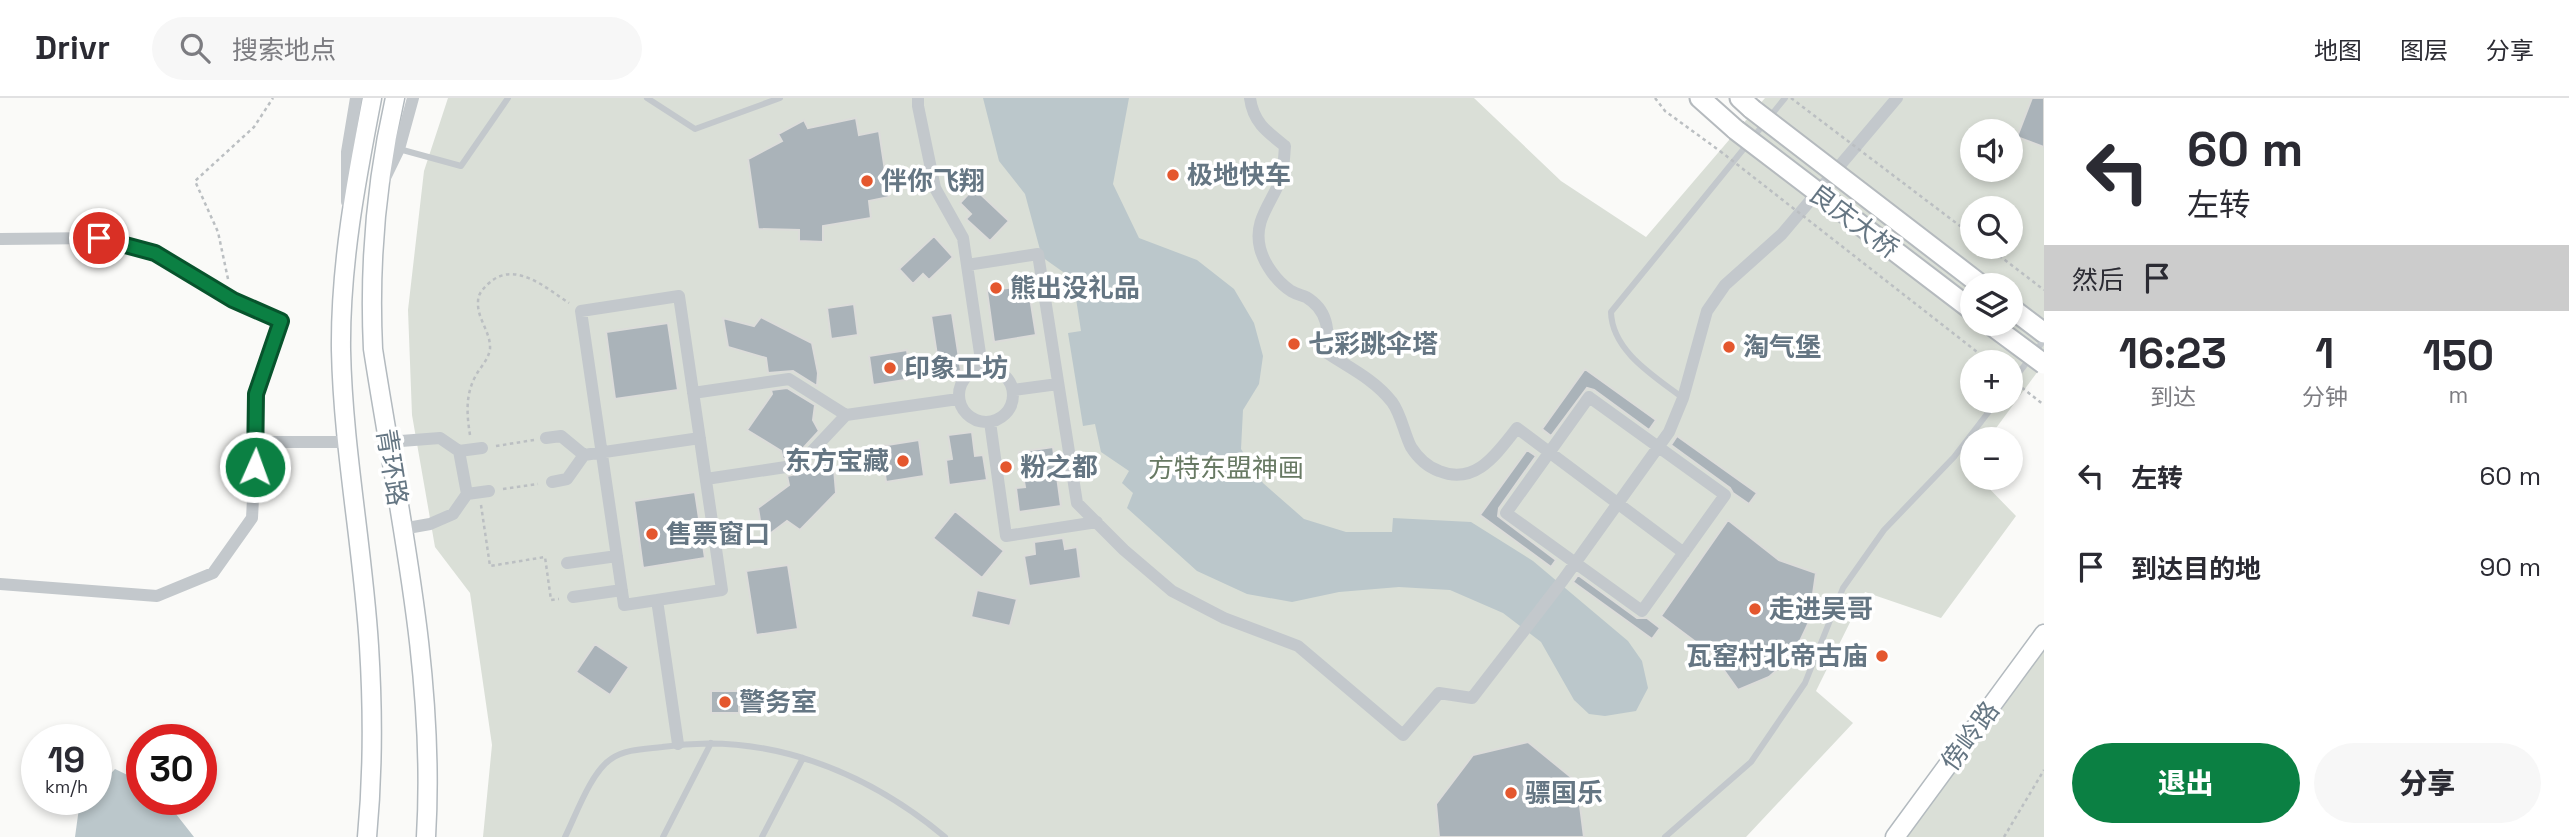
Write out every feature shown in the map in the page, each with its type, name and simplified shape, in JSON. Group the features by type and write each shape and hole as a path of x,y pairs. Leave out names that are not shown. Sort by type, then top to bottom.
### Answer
{"main road":[{"name":"青环路","path":"367,837 372,720 369,645 341,351 346,243 372,98"},
{"name":"青环路","path":"395,98 375,224 371,306 373,349 422,653 428,730 426,837"},
{"name":"良庆大桥","path":"1703,101 1736,130 1960,301"},
{"name":"良庆大桥","path":"1746,103 1966,273"},
{"path":"2023,317 2044,333"},
{"path":"2006,336 2044,365"},
{"name":"傍岭路","path":"1895,837 2044,634"}],"street":[{"path":"346,243 347,152 356,98"},
{"path":"379,190 399,149 412,98"},
{"path":"918,98 935,188 963,238 982,367"},
{"path":"1250,98 1251,111 1259,124 1284,146 1280,179 1262,214 1257,235 1261,252 1274,276 1291,291 1317,304 1325,316 1329,332 1327,353 1381,388 1395,405 1413,450 1429,467 1461,476 1478,471 1517,428 1684,554"},
{"path":"1686,98 1703,101"},
{"path":"967,265 1038,254 1077,503 1124,550 1172,591 1224,618 1298,646 1403,735 1439,693 1472,698 1563,580 1669,432 1683,398 1707,311 1725,285 1782,234 1897,98"},
{"path":"0,239 99,238 155,253 233,300 281,321 256,394 252,518 213,573 157,596 0,584"},
{"path":"679,296 694,393 722,590 624,605 581,311 679,296"},
{"path":"982,367 996,369 1007,377 1013,390 1011,405 1003,416 990,422 975,420 964,412 958,399 960,384 968,373 982,367"},
{"path":"694,393 789,379 846,415"},
{"path":"1013,390 1058,384"},
{"path":"1589,397 1658,447 1726,495 1642,611 1506,513 1589,397"},
{"path":"706,479 799,464 846,415 958,399"},
{"path":"990,422 1006,536 1097,522"},
{"path":"546,438 561,436 584,455 700,438"},
{"path":"388,442 440,438 472,450 478,493 453,514 430,524 402,529"},
{"path":"256,442 349,442"},
{"path":"552,482 566,480 584,455"},
{"path":"567,563 617,556"},
{"path":"573,597 622,590"},
{"path":"657,600 678,744"}],"lane":[{"path":"399,149 461,166 508,98"},
{"path":"647,98 695,129 780,98"},
{"path":"1683,398 1645,370 1619,341 1611,326 1611,312 1785,98"},
{"path":"2023,366 2044,340"},
{"path":"1665,837 1751,762 1805,683 1843,588 1884,530 1954,457 1988,413"},
{"path":"663,837 711,743"},
{"path":"565,837 596,775 608,760 622,753 678,744 711,743 751,745 803,758 856,778 885,792 945,837"},
{"path":"762,837 803,758"}],"path":[{"path":"233,300 218,232 195,181 254,127 273,98"},
{"path":"1655,98 1665,111 1975,350"},
{"path":"1791,98 1960,226"},
{"path":"2003,259 2044,290"},
{"path":"546,438 472,450 467,415 469,393 475,376 486,361 489,349 489,335 482,325 477,305 479,293 494,279 506,274 518,274 536,282 581,311"},
{"path":"2023,390 2044,405"},
{"path":"551,600 545,558 490,566 478,493 552,482"},
{"path":"2004,837 2044,770"}],"green space":[{"name":"方特东盟神画","path":"448,98 1474,98 1561,181 1646,237 1765,98 2044,98 2044,363 2023,392 2023,350 1960,350 1960,413 2007,413 1997,427 1960,427 1960,490 1991,490 2016,516 1941,618 1865,592 1816,691 1853,723 1746,837 483,837 492,745 470,593 435,547 412,415 408,310 424,171"},
{"path":"2044,634 2044,837 1895,837"}],"shaded area":[{"path":"983,98 1129,98 1113,184 1139,238 1197,260 1234,289 1254,323 1263,356 1259,384 1243,410 1241,449 1263,483 1304,519 1346,532 1392,532 1393,518 1471,522 1533,561 1628,641 1642,661 1648,688 1636,711 1605,716 1589,714 1574,700 1541,642 1503,613 1450,590 1399,587 1339,592 1292,602 1247,594 1197,571 1127,508 1133,493 1122,483 1129,471 1101,452 1095,424 1083,426 1068,333 1081,331 1073,279 1042,257 1025,194 999,161"},
{"path":"115,769 126,774 126,815 177,815 194,837 75,837 78,815 112,815 112,772"}],"building":[{"path":"2032,98 2044,98 2044,147 2023,139 2023,121"},
{"path":"856,118 859,135 879,131 889,197 869,201 871,218 823,226 823,242 799,241 799,230 758,229 748,159 782,141 778,134 804,120 808,128"},
{"path":"974,188 1009,221 990,241 966,219 971,214 960,203"},
{"path":"934,236 953,257 929,280 923,274 913,284 899,269"},
{"path":"1028,285 1036,335 994,342 987,291"},
{"path":"854,304 858,335 831,339 827,308"},
{"path":"952,313 961,371 940,375 931,316"},
{"path":"761,317 812,343 818,373 817,386 793,371 768,373 766,358 728,347 723,318 754,326"},
{"path":"668,323 678,390 615,399 606,332"},
{"path":"907,350 911,379 873,385 869,356"},
{"path":"1585,369 1656,420 1649,430 1594,390 1587,388 1551,436 1542,429"},
{"path":"787,388 815,405 813,420 819,431 795,457 783,459 781,451 747,430 772,394 771,390"},
{"path":"972,432 975,456 983,455 987,480 949,485 946,460 952,459 948,435"},
{"path":"1677,436 1757,493 1749,504 1671,445"},
{"path":"919,440 924,476 886,482 881,446"},
{"path":"828,447 833,456 836,493 800,530 787,521 763,539 758,508 789,485 787,476 805,472"},
{"path":"1053,447 1061,506 1019,512 1016,488 1025,487 1019,452"},
{"path":"1527,450 1536,456 1499,508 1498,516 1556,560 1551,567 1480,515"},
{"path":"695,492 705,558 643,568 634,501"},
{"path":"955,511 1004,551 982,578 933,538"},
{"path":"1728,520 1779,560 1816,573 1809,622 1793,656 1769,677 1738,690 1713,655 1661,616"},
{"path":"1063,538 1065,549 1077,547 1081,578 1029,586 1024,556 1035,554 1034,542"},
{"path":"788,565 798,629 756,635 746,571"},
{"path":"1578,575 1637,618 1647,618 1660,628 1652,639 1573,582"},
{"path":"977,590 1017,599 1010,626 971,617"},
{"path":"595,644 629,667 610,695 576,672"},
{"name":"警务室","path":"711,691 739,691 739,713 711,713"},
{"name":"骠国乐","path":"1528,742 1577,782 1584,837 1439,837 1436,804 1473,755"}],"place":[{"name":"极地快车","path":"1173,175"},
{"name":"伴你飞翔","path":"867,181"},
{"name":"熊出没礼品","path":"996,288"},
{"name":"七彩跳伞塔","path":"1294,344"},
{"name":"淘气堡","path":"1729,347"},
{"name":"印象工坊","path":"890,368"},
{"name":"东方宝藏","path":"903,461"},
{"name":"粉之都","path":"1006,467"},
{"name":"售票窗口","path":"652,534"},
{"name":"走进吴哥","path":"1755,609"},
{"name":"瓦窑村北帝古庙","path":"1882,656"},
{"name":"警务室","path":"725,702"},
{"name":"骠国乐","path":"1511,793"}],"route":[{"path":"99,238 155,253 233,300 281,321 256,394 255,467"}]}
